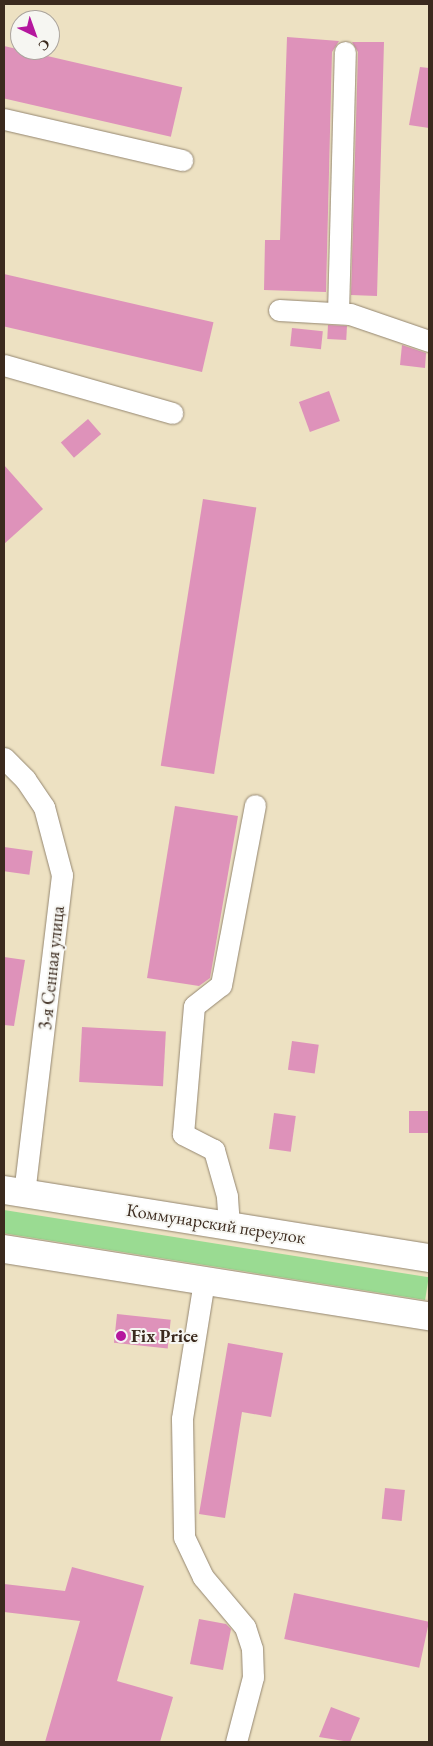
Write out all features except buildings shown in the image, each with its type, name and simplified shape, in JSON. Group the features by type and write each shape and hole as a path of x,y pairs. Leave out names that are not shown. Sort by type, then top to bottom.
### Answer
{"main road":[{"name":"Коммунарский переулок","path":"14,1192 429,1258"},
{"path":"4,1249 429,1316"}],"street":[{"path":"338,313 345,52"},
{"path":"4,119 182,160"},
{"path":"279,310 338,313 429,341"},
{"path":"4,365 172,413"},
{"name":"3-я Сенная улица","path":"4,758 25,778 44,807 62,875 14,1192"},
{"path":"229,1226 228,1196 214,1150 183,1134 194,1006 221,985 255,805"},
{"path":"204,1281 182,1419 184,1537 203,1577 245,1627 252,1649 253,1677 236,1742"}],"green space":[{"path":"4,1210 429,1277 425,1300 4,1233"}],"place":[{"name":"Fix Price","path":"121,1336"}]}
